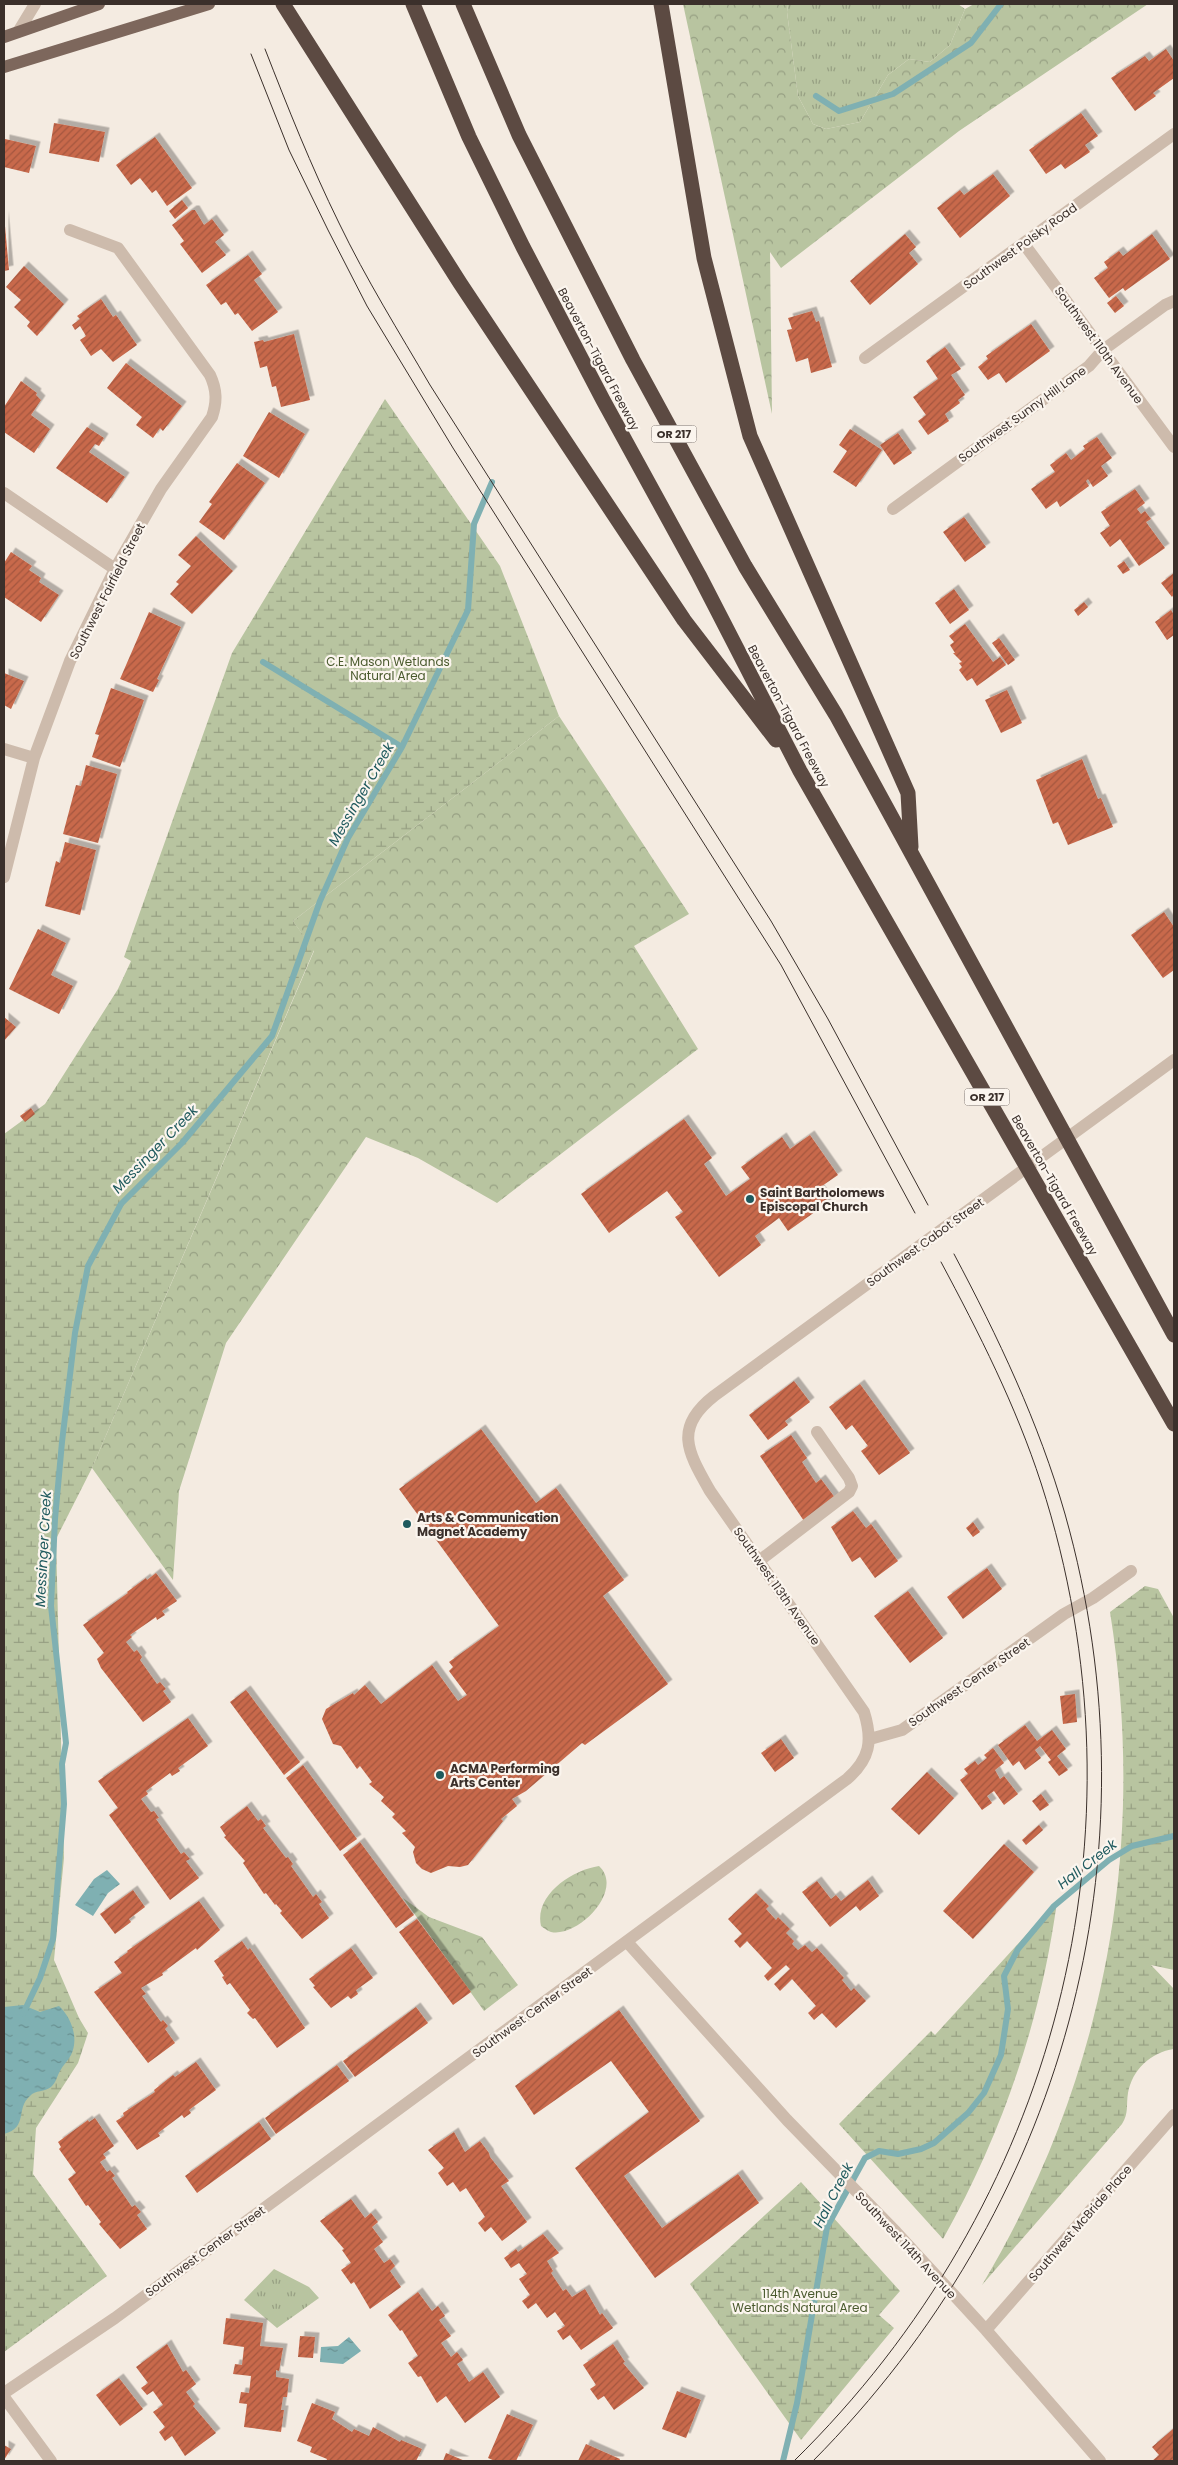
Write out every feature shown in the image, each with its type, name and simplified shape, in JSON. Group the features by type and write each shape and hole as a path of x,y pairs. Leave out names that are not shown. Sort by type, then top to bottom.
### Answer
{"highway":[{"path":"283,4 460,283 684,620 800,771"},
{"name":"Beaverton-Tigard Freeway","path":"413,4 469,137 523,247 603,400 699,575 800,771 1174,1424"},
{"name":"OR 217","path":"462,4 519,135 633,360 745,566 836,715 1174,1334"},
{"path":"661,4 704,258 750,436 908,793 911,851"}],"main road":[{"path":"4,37 99,4"},
{"path":"4,67 209,4"}],"street":[{"path":"18,32 35,4"},
{"name":"Southwest Polsky Road","path":"865,358 1174,134"},
{"name":"Southwest Fairfield Street","path":"4,877 34,758 70,661 115,569 161,489 212,418 216,394 210,375 118,248 70,230"},
{"name":"Southwest 110th Avenue","path":"1024,244 1174,447"},
{"name":"Southwest Sunny Hill Lane","path":"893,509 1089,366 1103,350 1165,305 1174,301"},
{"path":"4,492 115,569"},
{"path":"4,749 34,758"},
{"name":"Southwest Cabot Street","path":"688,1433 695,1412 704,1403 1174,1060"},
{"path":"759,1561 850,1492 852,1486 849,1478 817,1432"},
{"name":"Southwest 113th Avenue","path":"688,1433 689,1452 701,1476 864,1712 870,1739"},
{"name":"Southwest Center Street","path":"4,2393 115,2318 628,1943 847,1780 861,1766 870,1739 902,1730 1047,1626 1131,1572"},
{"name":"Southwest 114th Avenue","path":"628,1943 787,2120 873,2208 986,2330 1100,2461"},
{"name":"Southwest McBride Place","path":"986,2330 1174,2116"},
{"path":"4,2397 52,2461"}],"green space":[{"path":"683,4 788,4 787,12 798,96 813,124 826,129 860,122 888,75 909,59 930,62 950,45 965,9 974,4 1148,4 959,131 781,268 770,252 772,414"},
{"path":"788,4 958,4 965,9 950,45 930,62 909,59 888,75 860,122 826,129 813,124 798,96 787,12"},
{"name":"C.E. Mason Wetlands Natural Area","path":"385,399 500,566 559,716 293,921 314,950 92,1468 56,1539 64,1858 54,1960 79,2018 88,2033 78,2063 36,2128 33,2174 107,2276 4,2352 4,1134 45,1104 118,989 131,961 124,957 232,653"},
{"path":"559,716 689,914 634,946 698,1049 497,1203 418,1158 366,1137 226,1343 179,1491 173,1580 92,1468 314,951 293,921"},
{"path":"1145,1586 1158,1589 1174,1618 1174,1970 1151,1965 1174,1989 1174,2049 1150,2058 1138,2070 1130,2085 1126,2113 1122,2124 982,2285 1024,2207 1059,2126 1087,2044 1106,1960 1119,1874 1123,1788 1120,1700 1110,1612"},
{"path":"599,1866 606,1876 606,1887 602,1899 595,1910 574,1928 562,1932 551,1932 541,1926 540,1915 543,1904 549,1894 567,1879 588,1868"},
{"path":"403,1898 429,1917 482,1937 518,1985 484,2011"},
{"path":"1057,1901 1041,1990 1016,2076 1001,2118 983,2159 943,2239 839,2124 931,2031 935,2035"},
{"name":"114th Avenue Wetlands Natural Area","path":"801,2182 900,2291 879,2315 894,2328 801,2440 690,2284"},
{"path":"274,2269 309,2287 319,2298 277,2328 244,2300"}],"water":[{"path":"107,1870 120,1884 108,1893 93,1916 75,1905 94,1879"},
{"path":"23,2005 40,2012 59,2006 64,2011 73,2029 73,2049 53,2085 49,2089 30,2096 23,2106 16,2127 4,2134 4,2007"},
{"path":"349,2337 361,2351 343,2364 320,2362 321,2347 338,2346"}],"building":[{"path":"1166,49 1174,61 1174,78 1153,93 1156,96 1135,111 1111,78 1145,56 1149,61"},
{"path":"1081,113 1098,136 1085,145 1090,152 1065,169 1061,164 1046,174 1029,150"},
{"path":"54,123 105,132 99,162 49,153"},
{"path":"155,137 192,188 167,206 156,190 152,193 140,178 131,185 116,165"},
{"path":"5,139 36,146 29,173 4,167"},
{"path":"993,174 1010,196 960,238 937,208 960,190 964,195"},
{"path":"182,200 188,208 175,219 169,211"},
{"path":"192,210 195,210 204,225 212,219 224,235 215,242 226,255 202,273 180,244 184,241 172,225"},
{"path":"4,215 9,270 4,271"},
{"path":"905,234 916,247 909,253 918,264 870,305 850,281"},
{"path":"1152,234 1170,259 1125,291 1123,288 1109,298 1094,278 1108,268 1104,262 1119,251 1123,256"},
{"path":"248,255 262,274 254,280 278,312 252,331 238,313 235,315 226,302 221,305 206,285"},
{"path":"24,266 64,304 37,336 27,326 30,322 14,307 21,300 6,287"},
{"path":"1116,296 1124,306 1115,313 1107,303"},
{"path":"101,299 113,317 116,315 137,345 113,362 101,349 91,356 80,340 86,336 80,326 75,330 72,325 80,319 77,316"},
{"path":"812,311 816,322 819,321 832,367 811,373 808,358 796,362 787,330 792,329 788,318"},
{"path":"1031,324 1050,351 1006,383 999,373 988,380 978,367 988,359 986,356"},
{"path":"294,334 310,400 281,407 276,386 272,387 267,366 260,368 254,342 263,340 264,342"},
{"path":"945,347 961,369 951,375 965,395 958,400 960,403 945,414 949,421 928,435 918,421 926,415 913,397 938,379 926,361"},
{"path":"126,363 182,406 163,431 160,428 153,438 136,425 142,417 107,388"},
{"path":"21,381 37,393 36,395 41,400 31,415 50,429 34,453 4,432 4,407"},
{"path":"269,412 305,434 279,478 243,456"},
{"path":"87,427 104,438 99,446 95,444 89,452 125,477 107,503 56,468"},
{"path":"850,429 882,450 856,487 833,472 847,451 839,445"},
{"path":"898,433 912,453 894,465 880,445"},
{"path":"1097,437 1112,458 1101,466 1108,476 1093,487 1088,479 1086,481 1089,486 1060,507 1057,501 1046,509 1031,489 1055,472 1050,465 1066,453 1071,460 1085,449 1083,446"},
{"path":"237,463 265,483 224,540 199,522 212,504 209,502"},
{"path":"1135,489 1145,503 1137,509 1141,514 1145,511 1151,519 1146,522 1165,548 1139,566 1120,539 1110,547 1100,533 1110,526 1101,512"},
{"path":"964,517 986,547 965,562 943,532"},
{"path":"196,536 233,571 192,614 170,594 179,584 176,582 191,566 178,555"},
{"path":"11,552 32,566 29,570 41,578 39,582 59,595 41,622 4,597 4,563"},
{"path":"1124,561 1130,570 1123,574 1117,566"},
{"path":"1174,573 1174,594 1172,597 1161,583"},
{"path":"954,589 969,610 950,624 935,603"},
{"path":"1084,602 1088,607 1078,616 1074,610"},
{"path":"1171,610 1174,615 1174,635 1167,640 1155,622"},
{"path":"149,612 181,627 153,692 120,679"},
{"path":"965,624 993,662 1000,657 1006,665 977,686 972,678 967,681 959,670 962,667 959,663 962,662 953,653 955,653 950,645 954,642 949,636"},
{"path":"999,638 1015,660 1008,665 992,643"},
{"path":"4,673 24,681 11,709 4,705"},
{"path":"111,688 144,700 120,767 92,757 99,735 95,734"},
{"path":"1007,690 1022,723 1001,733 985,700"},
{"path":"1082,759 1098,799 1101,798 1113,827 1068,845 1058,822 1053,824 1036,780"},
{"path":"86,765 117,774 98,843 63,834 76,785 81,786"},
{"path":"65,842 96,850 80,915 45,906 56,861 60,863"},
{"path":"1164,912 1174,927 1174,970 1163,978 1131,935"},
{"path":"38,929 66,943 51,975 73,986 59,1014 9,989"},
{"path":"4,1017 16,1027 4,1041"},
{"path":"31,1108 35,1114 25,1122 20,1116"},
{"name":"Saint Bartholomews Episcopal Church","path":"684,1119 712,1158 704,1164 726,1196 750,1179 741,1167 782,1137 790,1149 810,1135 838,1175 819,1188 829,1202 788,1231 779,1218 755,1236 761,1245 719,1277 675,1217 683,1212 667,1191 609,1233 581,1194"},
{"path":"794,1381 810,1402 785,1421 788,1425 768,1440 749,1415"},
{"path":"860,1384 910,1453 879,1475 861,1451 868,1446 852,1425 846,1430 829,1407"},
{"name":"Arts & Communication Magnet Academy","path":"481,1429 536,1503 556,1488 624,1580 603,1596 668,1684 585,1745 582,1743 526,1791 512,1799 517,1806 501,1819 503,1821 468,1865 460,1867 448,1866 431,1873 422,1869 416,1863 413,1852 415,1847 402,1833 406,1831 392,1817 395,1814 381,1801 384,1797 369,1784 372,1782 360,1766 357,1769 341,1746 333,1744 322,1719 326,1709 353,1693 354,1695 365,1685 381,1704 432,1665 458,1701 467,1695 449,1671 453,1667 449,1662 499,1626 399,1489"},
{"path":"791,1435 807,1458 802,1462 816,1483 821,1479 836,1499 804,1521 760,1456"},
{"path":"853,1511 866,1528 871,1524 898,1561 875,1578 860,1557 852,1562 831,1527"},
{"path":"973,1522 980,1532 973,1537 966,1528"},
{"path":"987,1568 1002,1589 963,1619 947,1597"},
{"path":"156,1573 177,1601 162,1611 165,1615 157,1620 156,1617 130,1635 132,1637 126,1642 134,1652 137,1650 142,1657 140,1660 157,1684 160,1682 166,1689 163,1691 171,1702 143,1722 101,1668 97,1659 104,1653 83,1625 146,1578 147,1580"},
{"path":"908,1591 943,1638 910,1663 874,1616"},
{"path":"246,1690 300,1762 284,1775 230,1702"},
{"path":"1075,1694 1077,1722 1063,1724 1060,1696"},
{"path":"188,1718 208,1746 178,1768 180,1771 172,1776 170,1773 146,1791 148,1794 141,1799 151,1812 154,1811 159,1818 156,1819 181,1854 184,1852 190,1859 186,1861 199,1878 170,1900 109,1815 118,1808 98,1781"},
{"path":"1025,1725 1037,1741 1052,1730 1066,1749 1057,1756 1068,1770 1059,1776 1048,1762 1051,1760 1040,1746 1035,1750 1041,1758 1025,1770 1019,1761 1013,1766 998,1745"},
{"path":"781,1739 794,1758 775,1772 761,1753"},
{"path":"993,1748 1004,1763 995,1770 1000,1779 1004,1776 1018,1794 1004,1805 994,1791 987,1796 992,1803 982,1810 960,1780 968,1774 964,1769 975,1761 978,1765 987,1758 984,1755"},
{"path":"303,1765 357,1839 340,1851 286,1778"},
{"path":"927,1772 954,1798 919,1835 891,1809"},
{"path":"1041,1794 1049,1805 1040,1811 1032,1801"},
{"path":"247,1806 258,1821 261,1819 266,1826 263,1828 286,1858 288,1857 293,1864 291,1866 313,1897 316,1894 322,1902 319,1904 329,1918 302,1939 280,1913 282,1911 266,1893 264,1894 243,1863 245,1861 224,1837 226,1836 220,1827"},
{"path":"1039,1825 1043,1830 1026,1845 1022,1840"},
{"path":"360,1842 414,1915 396,1928 343,1855"},
{"path":"1004,1844 1034,1872 973,1939 943,1911"},
{"path":"868,1880 879,1896 860,1911 856,1906 830,1927 802,1892 817,1881 831,1899 836,1895 841,1901"},
{"path":"133,1890 145,1907 129,1919 131,1922 115,1934 100,1914"},
{"path":"756,1893 769,1906 766,1909 776,1920 778,1917 790,1929 786,1933 794,1941 792,1944 798,1950 805,1945 812,1952 817,1948 844,1978 842,1980 851,1991 854,1988 866,2001 836,2028 822,2013 814,2020 808,2013 816,2006 792,1979 780,1991 774,1984 790,1969 786,1965 768,1981 764,1976 772,1968 747,1941 740,1948 734,1941 742,1934 728,1919"},
{"path":"199,1901 220,1930 197,1950 196,1948 162,1973 163,1975 141,1988 146,1994 142,1996 161,2022 163,2020 168,2026 165,2029 175,2043 148,2063 94,1992 122,1973 114,1962"},
{"path":"417,1919 471,1992 453,2005 399,1932"},
{"path":"242,1941 248,1950 250,1948 305,2028 277,2048 255,2018 253,2019 247,2013 250,2010 230,1983 227,1985 222,1977 224,1976 214,1961"},
{"path":"351,1948 373,1978 356,1990 358,1994 351,1999 348,1996 331,2008 313,1987 315,1986 309,1979"},
{"path":"416,2007 428,2023 355,2077 343,2061"},
{"path":"619,2010 700,2121 624,2176 662,2228 738,2174 759,2203 655,2278 575,2168 649,2112 611,2061 534,2115 515,2086"},
{"path":"196,2062 216,2090 189,2110 191,2113 184,2118 182,2115 158,2133 160,2136 137,2150 116,2121 124,2116 123,2113 155,2092 154,2090 173,2075 175,2077"},
{"path":"337,2065 349,2081 276,2134 265,2118"},
{"path":"95,2118 114,2146 103,2154 106,2158 100,2162 107,2172 110,2170 115,2176 112,2178 132,2207 135,2205 141,2212 137,2215 147,2229 120,2249 99,2224 101,2222 88,2205 86,2206 68,2179 76,2173 59,2149 61,2147 58,2142 88,2120 89,2122"},
{"path":"259,2122 271,2139 197,2193 185,2176"},
{"path":"454,2132 465,2152 480,2141 509,2181 501,2186 527,2222 502,2241 491,2227 485,2232 478,2223 485,2217 466,2188 460,2192 453,2182 447,2186 438,2173 444,2168 428,2150"},
{"path":"351,2199 365,2218 371,2213 378,2222 372,2227 383,2242 374,2249 384,2263 390,2259 395,2266 390,2271 401,2287 370,2309 354,2282 351,2284 341,2270 351,2263 342,2250 344,2249 320,2221"},
{"path":"543,2234 559,2253 547,2261 553,2271 551,2273 563,2291 566,2289 572,2297 585,2289 600,2315 602,2313 613,2328 581,2350 570,2335 563,2340 557,2331 565,2326 555,2312 547,2318 536,2303 528,2309 522,2301 530,2295 519,2279 527,2274 519,2263 511,2268 504,2258 516,2249 518,2252"},
{"path":"418,2292 432,2311 438,2306 445,2316 439,2320 451,2336 441,2343 451,2357 457,2352 463,2360 457,2364 469,2382 483,2372 500,2397 465,2423 446,2396 437,2403 421,2376 418,2377 408,2363 418,2356 402,2330 400,2331 388,2315"},
{"path":"226,2318 263,2323 260,2346 283,2348 279,2371 276,2370 276,2377 289,2379 287,2397 283,2397 281,2410 284,2410 281,2432 244,2427 247,2404 239,2403 241,2392 249,2393 251,2376 233,2374 235,2364 242,2365 244,2347 223,2344"},
{"path":"300,2336 315,2337 313,2358 298,2357"},
{"path":"167,2344 183,2372 186,2370 196,2384 186,2392 195,2404 193,2406 216,2433 185,2456 172,2436 165,2441 159,2432 165,2427 153,2412 163,2405 153,2391 147,2395 141,2388 148,2383 136,2367"},
{"path":"613,2344 625,2362 623,2363 644,2388 614,2410 604,2396 598,2400 590,2389 596,2385 583,2365"},
{"path":"119,2378 143,2409 120,2426 96,2395"},
{"path":"677,2391 701,2400 686,2438 662,2429"},
{"path":"312,2403 335,2412 332,2419 352,2432 354,2429 369,2436 373,2427 400,2442 401,2440 422,2449 416,2461 326,2461 327,2459 310,2452 312,2447 297,2441"},
{"path":"507,2414 533,2425 516,2461 495,2461 488,2458"},
{"path":"1173,2429 1174,2461 1152,2461 1159,2455 1152,2447"},
{"path":"586,2444 620,2459 619,2461 578,2461"},
{"path":"4,2445 11,2449 4,2460"},
{"path":"446,2453 465,2461 443,2461"}],"waterway":[{"path":"816,96 839,111 893,94 971,43 1001,4"},
{"name":"Messinger Creek","path":"23,2014 40,1978 53,1939 64,1804 62,1764 66,1743 51,1606 55,1519 75,1333 88,1266 121,1204 182,1143 272,1036 320,901 348,838 402,747 468,610 474,524 492,482"},
{"path":"263,662 402,747"},
{"name":"Hall Creek","path":"783,2461 797,2403 827,2227 865,2158 879,2151 898,2154 921,2149 934,2143 968,2113 984,2093 1001,2055 1008,2009 1004,1976 1018,1949 1054,1906 1109,1860 1132,1846 1174,1836"}],"tram line":[{"path":"265,49 300,137 329,202 349,244 383,305 430,385 771,921 828,1019 928,1205"},
{"path":"251,54 289,150 367,306 453,448 781,965 915,1213"},
{"path":"813,2461 899,2362 971,2255 1028,2142 1069,2022 1094,1898 1102,1771 1092,1643 1065,1514 1043,1447 1016,1381 954,1254"},
{"path":"794,2461 884,2360 959,2249 1017,2131 1058,2007 1081,1879 1087,1747 1074,1615 1041,1483 1031,1454 996,1370 941,1262"}],"place":[{"name":"Saint Bartholomews Episcopal Church","path":"750,1199"},
{"name":"Arts & Communication Magnet Academy","path":"407,1524"},
{"name":"ACMA Performing Arts Center","path":"440,1775"}]}
